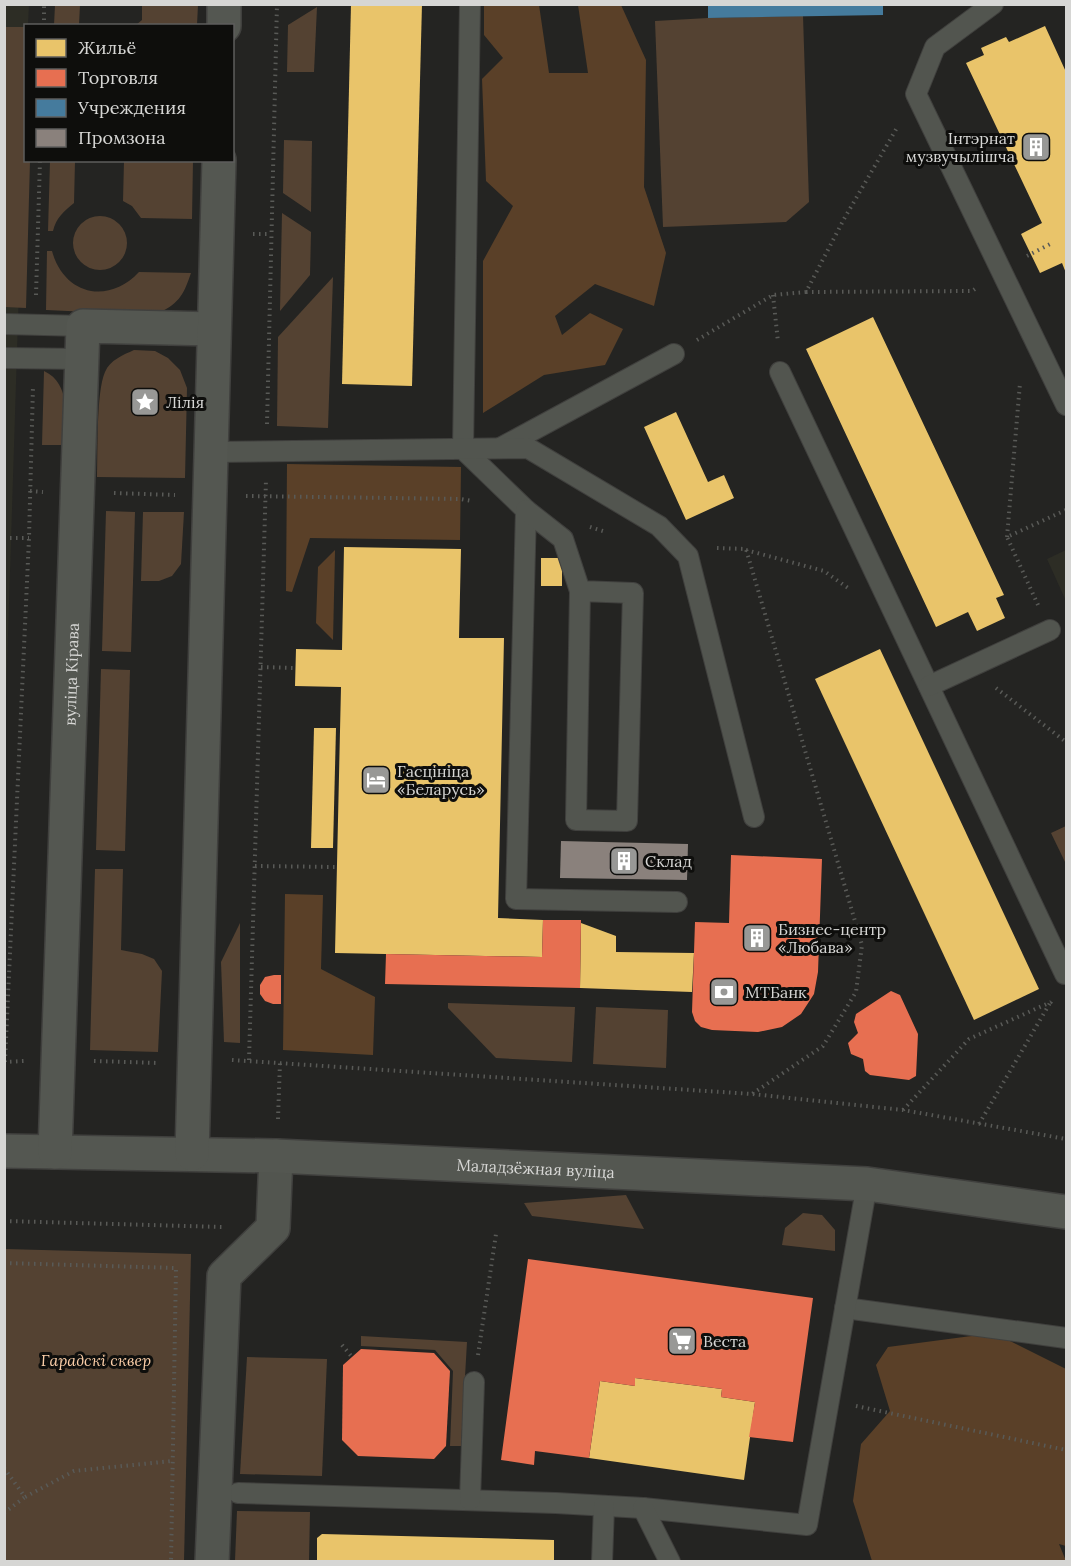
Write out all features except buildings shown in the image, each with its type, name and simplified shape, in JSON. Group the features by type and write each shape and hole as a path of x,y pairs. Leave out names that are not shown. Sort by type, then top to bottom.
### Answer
{"street":[{"path":"224,4 224,24"},
{"path":"192,1154 219,162"},
{"path":"83,326 214,329"},
{"name":"вуліца Кірава","path":"54,1152 83,326"},
{"name":"Маладзёжная вуліца","path":"4,1151 276,1156 867,1184 1066,1212"},
{"path":"212,1562 224,1276 273,1228 276,1156"}],"lane":[{"path":"470,4 463,449 526,510 563,539 580,591 576,820 627,821 633,593 580,591"},
{"path":"993,4 935,47 916,94 1066,405"},
{"path":"4,324 35,317 83,326"},
{"path":"500,448 674,354"},
{"path":"4,358 82,360"},
{"path":"780,372 1066,974"},
{"path":"211,452 528,448 659,526 688,556 754,817"},
{"path":"526,510 516,899 677,902"},
{"path":"929,686 1050,630"},
{"path":"238,1493 643,1508 807,1525 867,1184"},
{"path":"845,1308 1066,1338"},
{"path":"470,1500 474,1382"},
{"path":"602,1562 604,1506"},
{"path":"643,1508 670,1562"}],"path":[{"path":"44,4 44,24"},
{"path":"249,1060 266,496 277,4"},
{"path":"806,292 844,219 916,94"},
{"path":"35,317 40,162"},
{"path":"1029,255 1052,243"},
{"path":"674,354 773,295 806,292 972,291"},
{"path":"773,295 780,372"},
{"path":"34,358 29,538 5,1062 58,1060 195,1064 224,1059 249,1060 752,1094 903,1110 1066,1138"},
{"path":"1021,378 1007,537 1050,630"},
{"path":"30,492 461,499 526,510"},
{"path":"1007,537 1066,510"},
{"path":"582,525 616,534"},
{"path":"4,537 29,538"},
{"path":"681,547 746,549 824,571 852,590"},
{"path":"746,549 862,945 856,992 823,1046 752,1094"},
{"path":"261,667 296,668"},
{"path":"970,667 1066,742"},
{"path":"255,866 337,867"},
{"path":"979,1124 1066,974"},
{"path":"903,1110 969,1039 1051,1002"},
{"path":"276,1156 280,1062"},
{"path":"4,1221 273,1228"},
{"path":"474,1382 496,1234"},
{"path":"4,1263 176,1268 171,1562"},
{"path":"342,1345 352,1357"},
{"path":"829,1400 1066,1450"},
{"path":"4,1513 25,1497 74,1471 172,1461"},
{"path":"4,1468 25,1497"}],"shaded area":[{"path":"29,4 28,24 24,24 24,132 5,730 4,5"},
{"path":"484,5 539,5 549,73 588,73 578,5 621,5 646,60 644,187 666,253 654,306 595,284 555,316 562,335 590,313 623,329 605,365 544,375 483,413 483,261 513,206 486,181 482,79 503,58 484,35"},
{"path":"287,464 461,467 460,540 310,538 292,592 286,591"},
{"path":"335,550 333,640 316,623 318,567"},
{"path":"1066,550 1066,601 1047,559"},
{"path":"285,894 323,895 321,969 375,997 373,1055 283,1050"},
{"path":"994,1333 1066,1369 1066,1546 1059,1544 1066,1561 872,1561 853,1501 861,1444 890,1411 876,1365 888,1347"}],"green space":[{"path":"55,5 80,5 79,24 54,24"},
{"path":"142,5 198,5 197,24 137,24 142,20"},
{"path":"317,7 314,72 287,72 288,25"},
{"path":"803,16 809,202 786,222 663,227 655,21"},
{"path":"5,27 24,27 24,162 30,162 26,308 5,307"},
{"path":"284,140 312,141 311,212 283,193"},
{"path":"50,162 75,162 74,203 61,215 53,231 48,231"},
{"path":"124,162 193,162 192,219 141,218 132,206 123,201"},
{"path":"282,213 311,232 310,275 280,311"},
{"path":"95,216 105,216 115,220 123,228 127,243 123,258 115,266 105,270 95,270 85,266 77,258 73,248 73,238 77,228 85,220"},
{"path":"47,251 52,251 58,266 66,277 77,286 88,290 114,289 139,272 191,273 179,299 155,315 46,310"},
{"path":"333,277 328,428 277,426 278,337"},
{"path":"134,350 155,351 168,358 180,370 187,388 185,478 97,477 102,381 110,364"},
{"path":"44,371 53,377 63,393 65,403 64,445 42,445"},
{"path":"106,511 135,512 131,652 102,651"},
{"path":"143,512 184,512 181,564 172,576 159,581 141,581"},
{"path":"101,669 130,670 125,851 96,850"},
{"path":"1066,826 1066,864 1051,833"},
{"path":"95,869 123,869 121,950 154,959 162,971 158,1052 90,1050"},
{"path":"240,923 240,1043 224,1042 221,962"},
{"path":"448,1003 575,1007 572,1062 496,1058 448,1008"},
{"path":"596,1007 668,1010 666,1068 593,1064"},
{"path":"626,1195 644,1229 532,1216 524,1203"},
{"path":"803,1213 822,1215 835,1230 835,1251 782,1245 785,1228"},
{"name":"Гарадскі сквер","path":"5,1249 191,1254 184,1561 5,1561"},
{"path":"361,1336 467,1342 461,1446 450,1446 453,1371 435,1350 361,1346"},
{"path":"247,1357 327,1359 322,1476 240,1474"},
{"path":"237,1511 310,1512 309,1561 235,1561"}],"place":[{"name":"Інтэрнат музвучылішча","path":"1036,147"},
{"name":"Лілія","path":"145,402"},
{"name":"Гасцініца «Беларусь»","path":"376,780"},
{"name":"Склад","path":"624,861"},
{"name":"Бизнес-центр «Любава»","path":"757,938"},
{"name":"МТБанк","path":"724,992"},
{"name":"Веста","path":"682,1341"}]}
